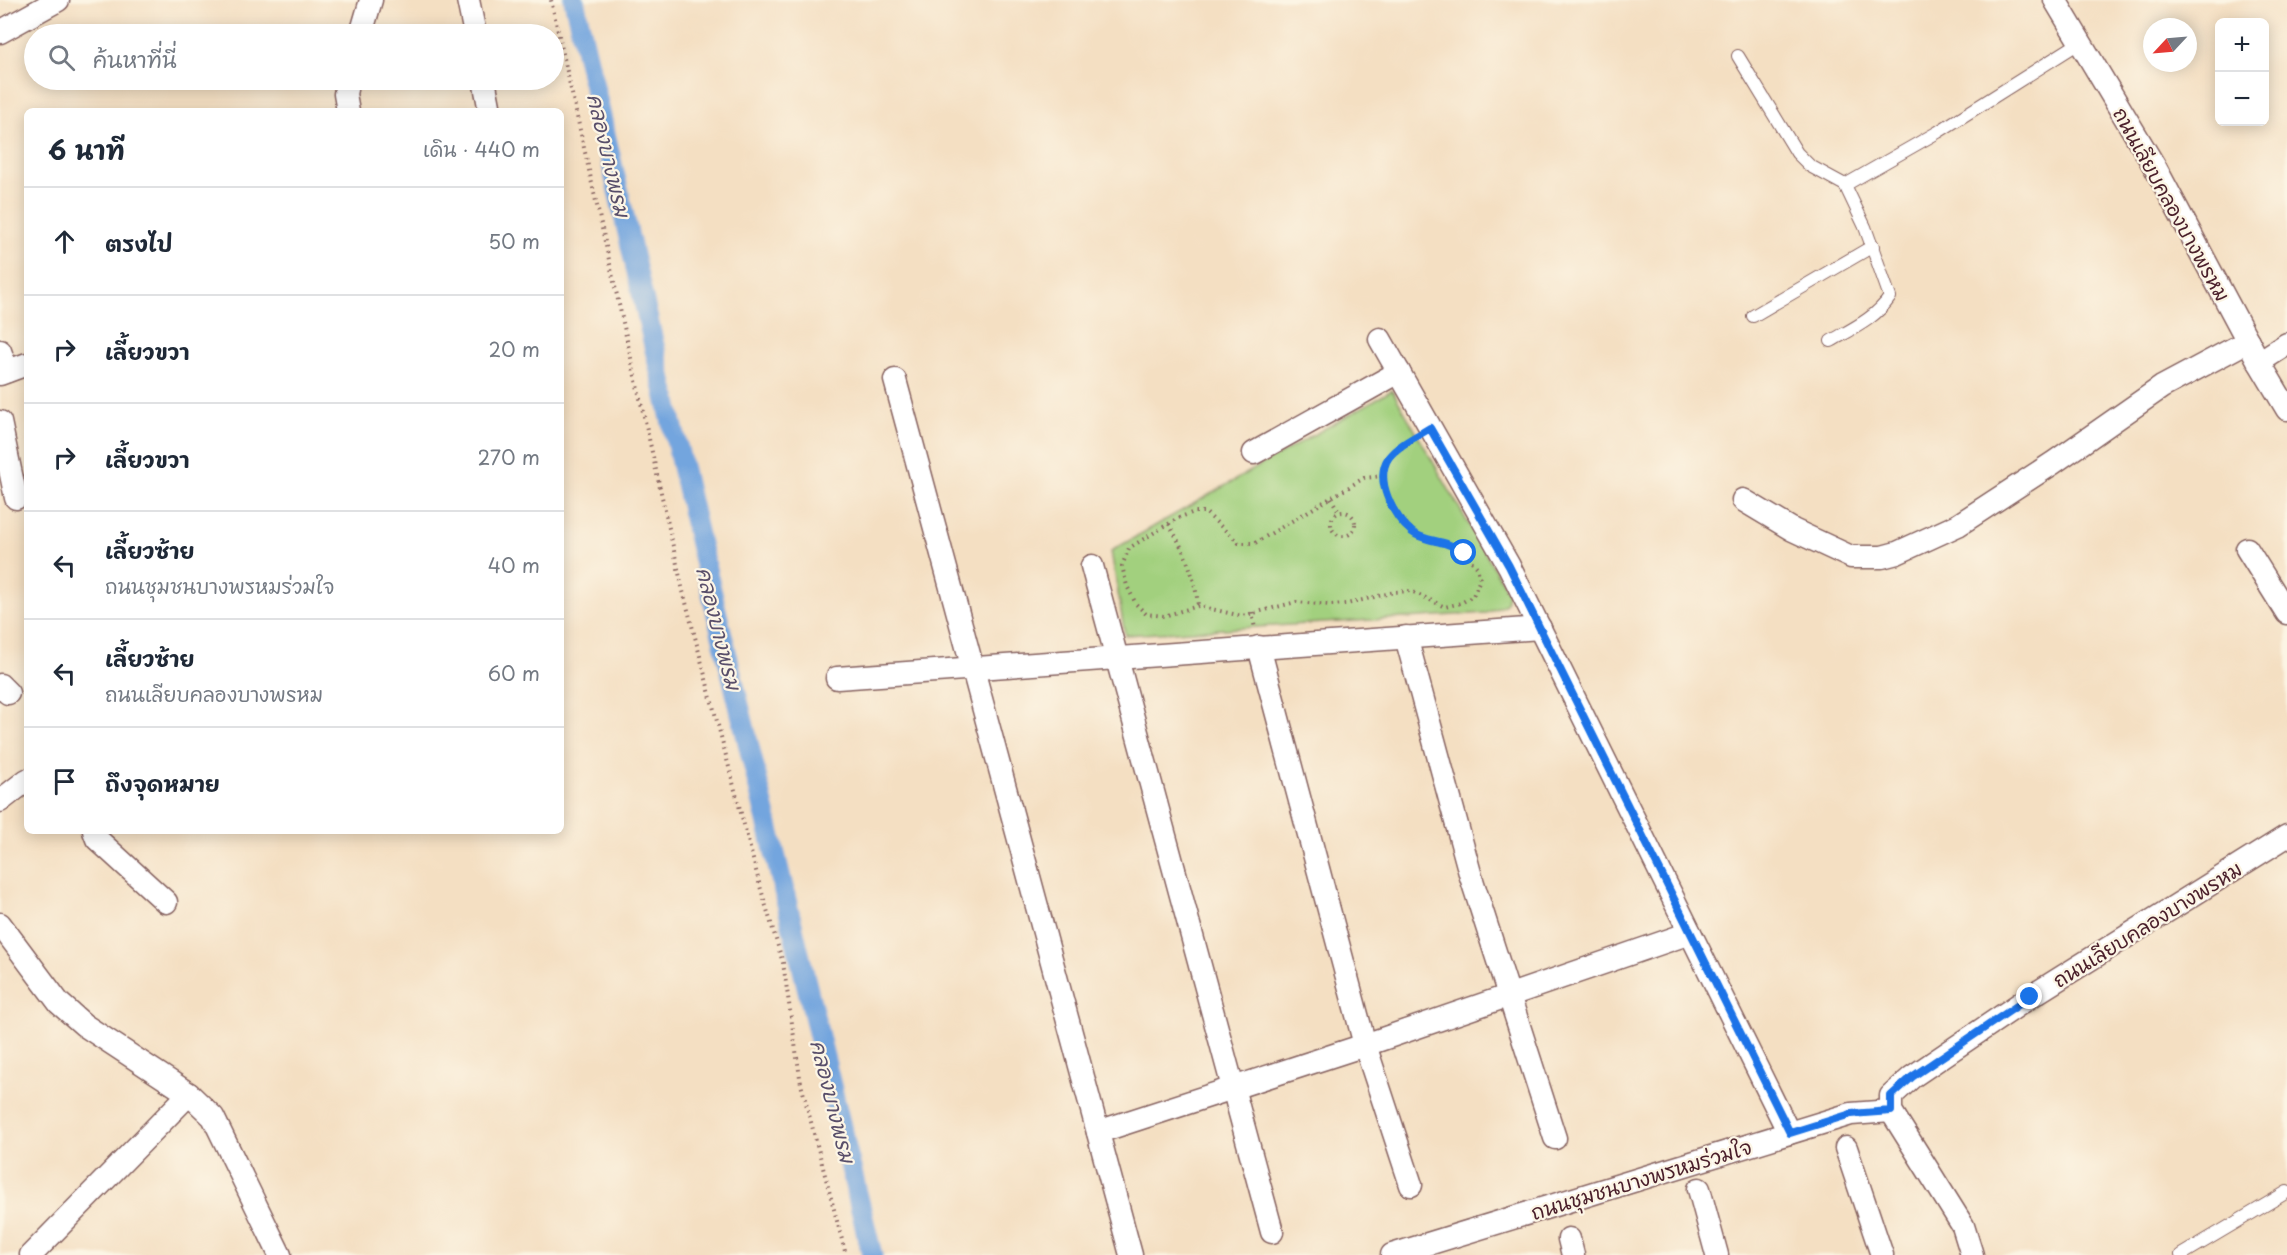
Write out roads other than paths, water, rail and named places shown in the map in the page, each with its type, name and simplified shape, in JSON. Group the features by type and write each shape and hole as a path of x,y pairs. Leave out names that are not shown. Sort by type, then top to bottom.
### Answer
{"street":[{"path":"0,32 58,0"},
{"path":"364,24 371,0"},
{"path":"468,0 473,24"},
{"name":"ถนนเลียบคลองบางพรหม","path":"2055,0 2079,44 2156,168 2259,362 2287,409"},
{"path":"346,90 347,108"},
{"path":"486,90 489,108"},
{"path":"1380,339 1509,566 1790,1133"},
{"path":"1743,500 1793,530 1851,557 1882,557 1897,553 1958,525 2053,463 2162,387 2248,341"},
{"path":"2259,362 2287,344"},
{"path":"1254,453 1399,372"},
{"path":"895,380 1131,1255"},
{"path":"0,422 16,498"},
{"path":"2247,549 2287,613"},
{"path":"1092,566 1272,1232"},
{"path":"837,678 1540,628"},
{"path":"1406,637 1471,878 1555,1138"},
{"path":"1259,647 1365,1045 1411,1185"},
{"path":"0,801 24,782"},
{"path":"95,834 97,840 166,902"},
{"name":"ถนนเลียบคลองบางพรหม","path":"1891,1111 1891,1096 1912,1077 2030,997 2287,836"},
{"path":"0,924 59,1003 84,1025 189,1094 213,1118 280,1255"},
{"path":"1098,1132 1365,1045 1690,933"},
{"path":"31,1255 189,1094"},
{"path":"1891,1111 1963,1226 1972,1255"},
{"name":"ถนนชุมชนบางพรหมร่วมใจ","path":"1392,1255 1851,1114 1891,1111"},
{"path":"1846,1148 1882,1255"},
{"path":"1699,1189 1717,1255"}],"lane":[{"path":"1845,185 1938,132 2079,44"},
{"path":"1738,56 1797,153 1810,166 1845,185 1866,227 1890,297 1883,308 1870,318 1831,341"},
{"path":"1753,316 1872,246"},
{"path":"2181,1255 2287,1192"}],"waterway":[{"name":"คลองบางพรม","path":"574,0 700,544 872,1255"}]}
